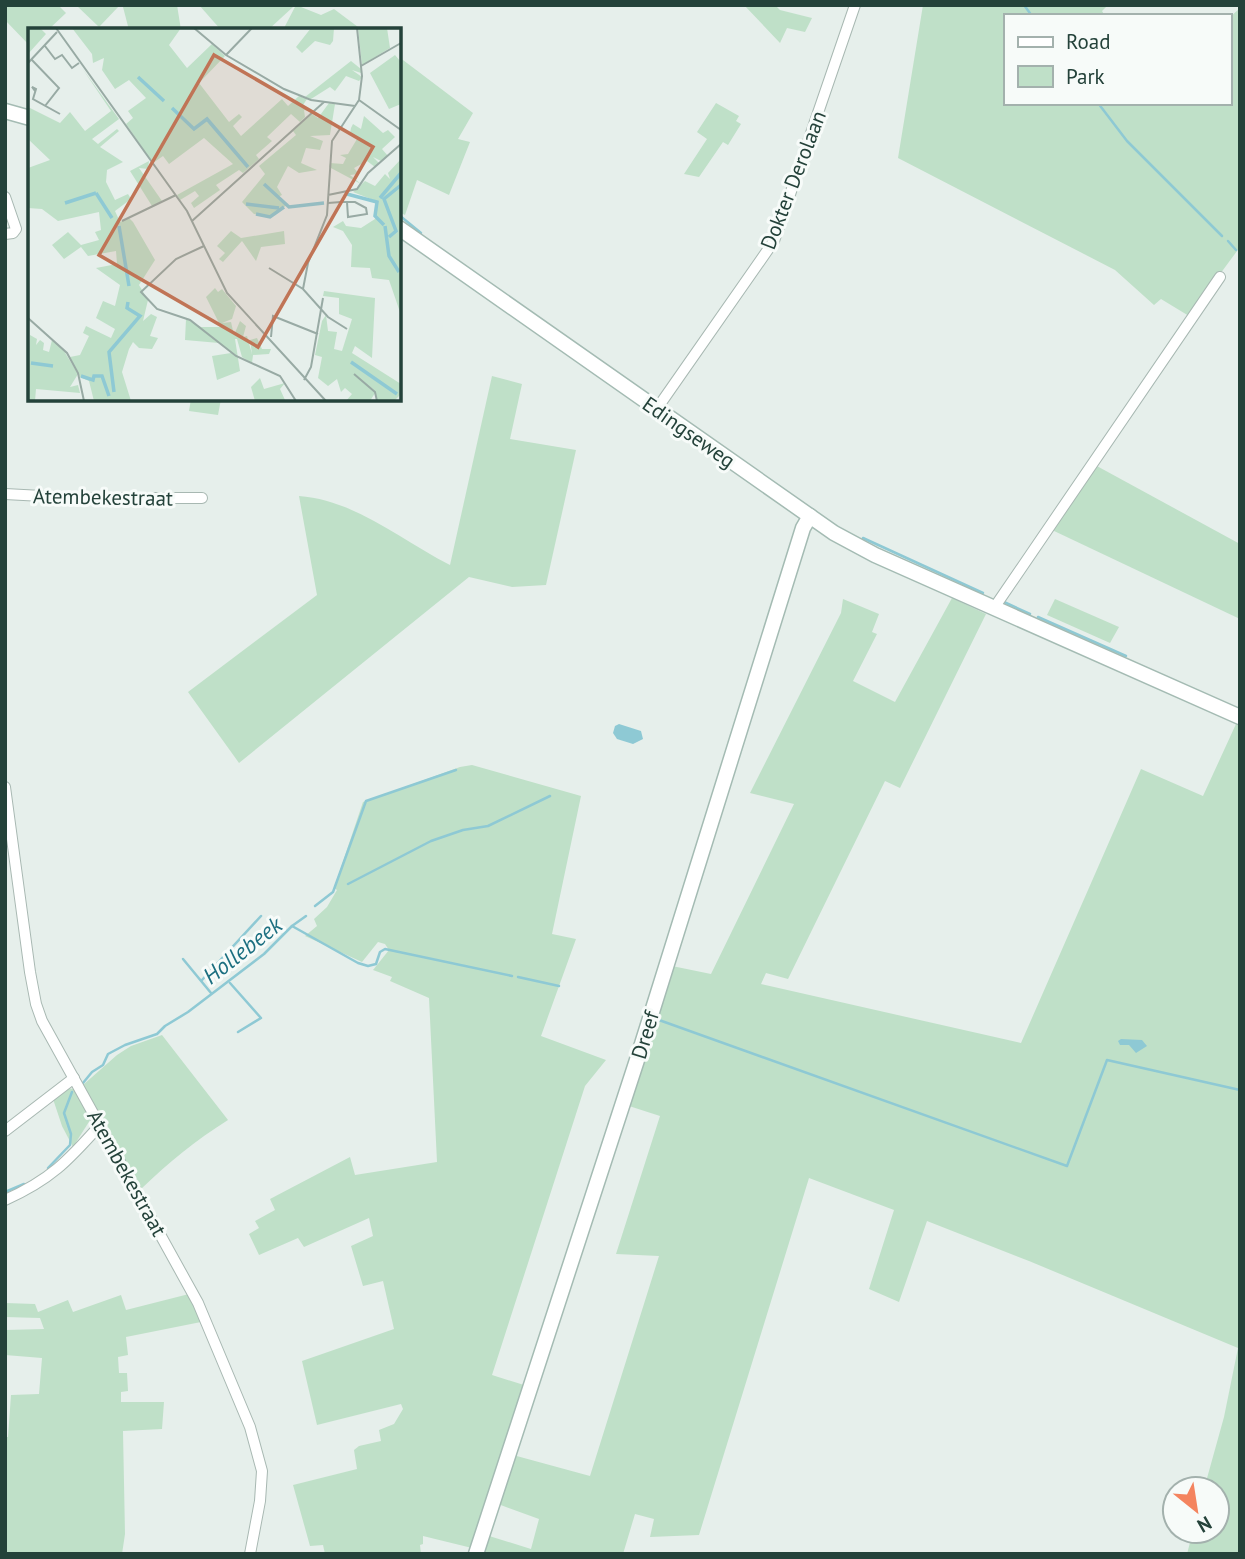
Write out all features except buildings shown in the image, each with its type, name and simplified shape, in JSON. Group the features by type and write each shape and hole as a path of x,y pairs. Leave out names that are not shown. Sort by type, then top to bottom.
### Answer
{"street":[{"name":"Dokter Derolaan","path":"656,410 774,241 855,5"},
{"path":"5,111 28,117"},
{"path":"5,197 16,229 13,233 5,234"},
{"name":"Edingseweg","path":"401,229 810,516 875,555 1240,718"},
{"path":"994,608 1220,277"},
{"name":"Atembekestraat","path":"5,494 79,498 202,498"},
{"name":"Dreef","path":"476,1554 637,1060 803,528 810,516"},
{"name":"Atembekestraat","path":"5,787 36,1004 42,1021 198,1303 250,1427 262,1471 260,1501 250,1554"},
{"path":"5,1131 74,1078"},
{"path":"5,1200 35,1187 54,1173 100,1125"}],"green space":[{"path":"5,5 58,5 66,13 50,28 28,28 28,44 5,20"},
{"path":"76,5 120,5 99,27"},
{"path":"177,5 181,28 128,28 123,7"},
{"path":"199,5 293,7 270,28 219,28"},
{"path":"296,5 321,15 334,9 359,28 284,28"},
{"path":"744,5 775,5 780,10 812,18 805,32 787,28 780,43"},
{"path":"923,5 1108,5 1102,11 1104,14 1004,14 1004,105 1231,105 1231,16 1240,8 1240,247 1189,316 1161,299 1154,305 1115,270 898,158"},
{"path":"401,59 473,113 458,139 470,142 449,195 417,180 405,215 401,213"},
{"path":"716,103 739,116 736,121 741,124 728,145 723,142 699,177 684,174 707,139 697,132"},
{"path":"492,376 522,384 510,439 576,450 546,585 512,587 469,577 239,763 188,692 317,595 299,496 320,499 358,513 450,565"},
{"path":"191,401 221,401 218,415 189,411"},
{"path":"1095,465 1240,544 1240,619 1052,530"},
{"path":"952,598 986,614 900,788 885,781 788,979 766,973 761,984 1021,1043 1141,769 1203,796 1236,724 1240,726 1240,1554 1187,1554 1189,1545 1231,1545 1231,1475 1208,1475 1224,1417 1238,1348 927,1221 899,1302 869,1289 894,1210 809,1178 699,1535 650,1537 654,1519 635,1514 623,1554 480,1554 486,1535 531,1549 539,1519 498,1504 513,1455 590,1476 659,1256 616,1254 660,1116 629,1106 672,966 711,974 794,804 750,793 841,613 843,599 879,614 872,632 877,634 853,681 895,702"},
{"path":"1055,599 1119,627 1110,643 1047,615"},
{"path":"472,765 581,796 552,934 576,939 541,1036 606,1060 585,1086 492,1375 524,1385 472,1548 423,1536 421,1554 325,1554 323,1545 310,1546 293,1485 357,1469 354,1450 359,1446 381,1441 379,1430 394,1424 403,1409 401,1404 317,1425 302,1361 394,1329 383,1281 363,1286 351,1246 373,1236 369,1218 304,1247 298,1238 259,1255 249,1234 259,1228 255,1221 275,1210 270,1199 350,1157 355,1175 437,1162 429,998 390,981 392,977 373,970 389,950 385,944 378,942 362,962 305,936 317,926 314,919 327,907 337,890 334,888 363,802"},
{"path":"162,1035 228,1120 183,1152 141,1189 83,1085 131,1046"},
{"path":"67,1088 74,1089 92,1117 73,1147 53,1099"},
{"path":"189,1294 201,1322 126,1337 128,1355 118,1357 119,1373 127,1373 128,1391 121,1392 121,1402 164,1402 162,1429 123,1431 125,1534 122,1554 5,1554 5,1437 8,1437 11,1395 39,1394 42,1358 5,1355 5,1330 44,1329 40,1318 5,1317 5,1303 35,1304 38,1312 68,1300 73,1312 121,1295 126,1310"}],"water":[{"path":"619,724 641,731 643,739 633,744 617,739 613,733 615,726"},
{"path":"1142,1040 1147,1046 1136,1053 1129,1045 1120,1045 1118,1041"}],"waterway":[{"path":"1024,5 1031,14"},
{"path":"1100,105 1127,141 1222,236"},
{"path":"401,217 421,233"},
{"path":"1228,241 1236,250"},
{"path":"863,538 983,593"},
{"path":"1004,602 1030,614"},
{"path":"1038,617 1126,656"},
{"path":"315,906 333,892 366,801 456,770"},
{"path":"348,884 431,841 463,830 488,826 550,796"},
{"path":"202,980 261,916"},
{"path":"292,926 306,916"},
{"name":"Hollebeek","path":"83,1083 92,1072 103,1065 108,1054 157,1034 264,954 292,926 368,966 376,964 380,952 385,949 512,976"},
{"path":"183,959 211,993"},
{"name":"Hollebeek","path":"518,977 559,986"},
{"path":"230,983 261,1018 238,1032"},
{"path":"659,1020 1067,1166 1107,1060 1240,1090"},
{"name":"Hollebeek","path":"48,1168 70,1145 71,1134 64,1113 72,1092"},
{"name":"Hollebeek","path":"5,1192 24,1184"}]}
